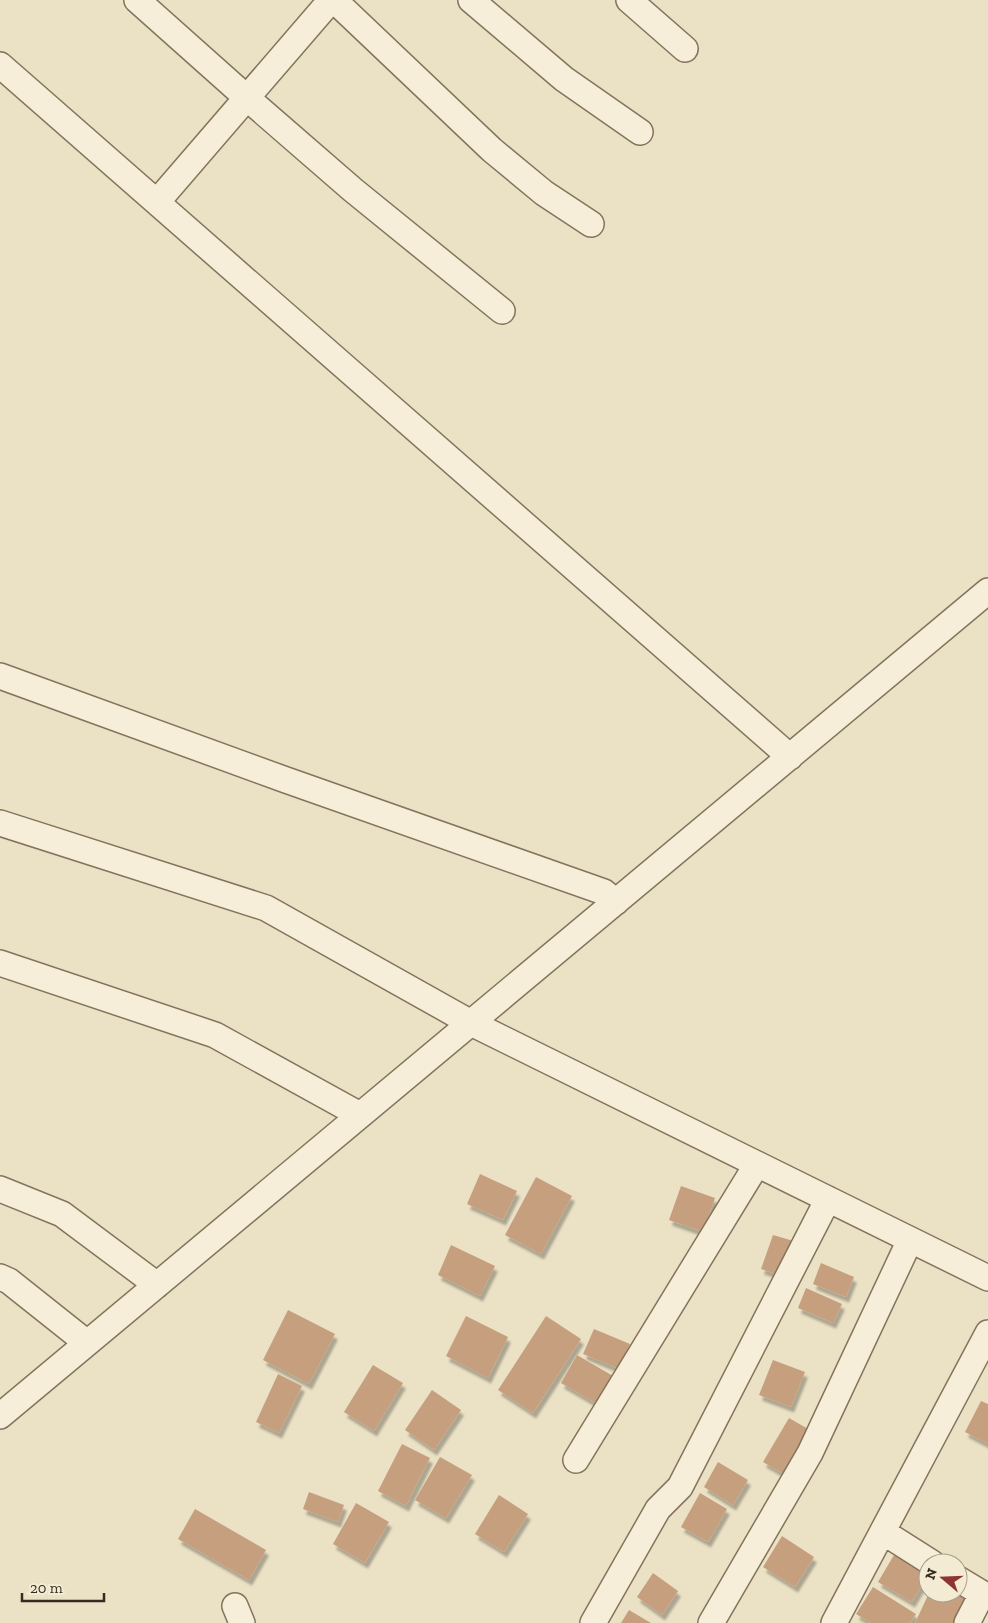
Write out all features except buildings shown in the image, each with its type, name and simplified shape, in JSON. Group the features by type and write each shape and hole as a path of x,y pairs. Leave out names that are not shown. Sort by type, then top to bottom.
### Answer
{"street":[{"path":"137,0 246,98 353,190 502,311"},
{"path":"156,202 333,0 492,150 544,193 591,224"},
{"path":"472,0 564,78 640,132"},
{"path":"629,0 685,49"},
{"path":"0,65 790,757"},
{"path":"0,1416 988,591"},
{"path":"0,676 286,780 604,892 616,902"},
{"path":"0,823 266,908 471,1023 988,1278"},
{"path":"0,963 215,1035 360,1116"},
{"path":"576,1460 757,1164"},
{"path":"0,1189 62,1214 157,1285"},
{"path":"593,1623 658,1509 680,1487 828,1199"},
{"path":"711,1623 810,1453 910,1240"},
{"path":"0,1277 9,1281 88,1343"},
{"path":"837,1622 988,1333"},
{"path":"883,1532 918,1554"},
{"path":"966,1623 985,1595 968,1585"}]}
